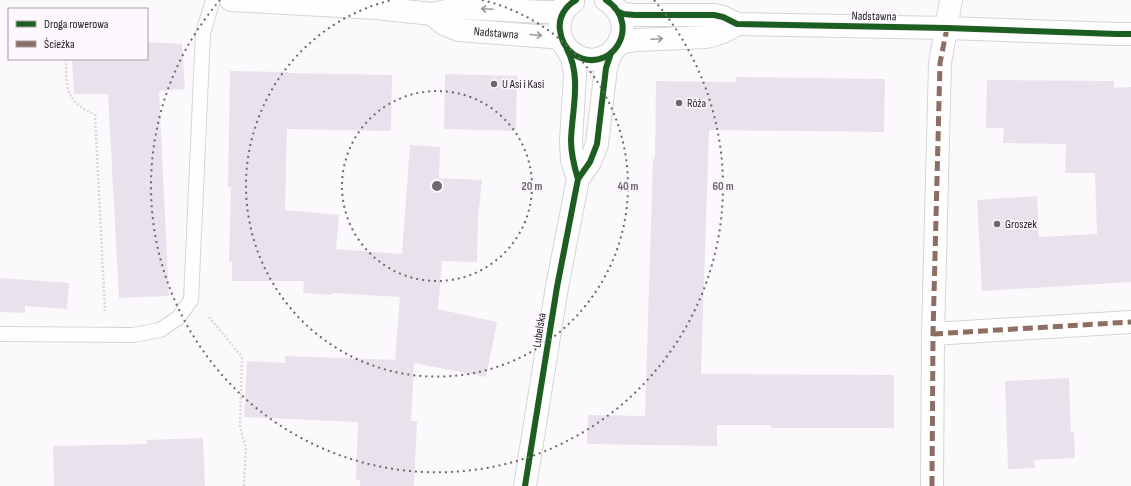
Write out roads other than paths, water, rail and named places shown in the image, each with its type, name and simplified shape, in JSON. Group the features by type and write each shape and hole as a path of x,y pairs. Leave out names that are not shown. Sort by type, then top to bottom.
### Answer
{"street":[{"name":"Nadstawna","path":"231,0 376,8 432,14 464,8 543,12 558,11 571,4"},
{"path":"932,486 933,334 940,63 951,0"},
{"name":"Lubelska","path":"571,4 563,13 559,28 564,45 572,58 575,75 571,140 572,160 578,179"},
{"name":"Nadstawna","path":"612,4 623,14 714,15 723,17 737,24 946,28 1131,34"},
{"name":"Lubelska","path":"526,486 557,287 578,179 590,162 597,144 606,68 623,32 623,25 612,4"},
{"name":"Nadstawna","path":"432,14 444,24 459,30 557,38 576,55 587,59 600,59 624,42 637,40 706,37 716,35 737,24"},
{"path":"933,334 1131,322"}],"lane":[{"path":"0,334 133,335 160,330 178,318 191,300 203,33 213,0"}],"place":[{"name":"U Asi i Kasi","path":"494,84"},
{"name":"Róża","path":"679,103"},
{"name":"Groszek","path":"997,224"}]}
